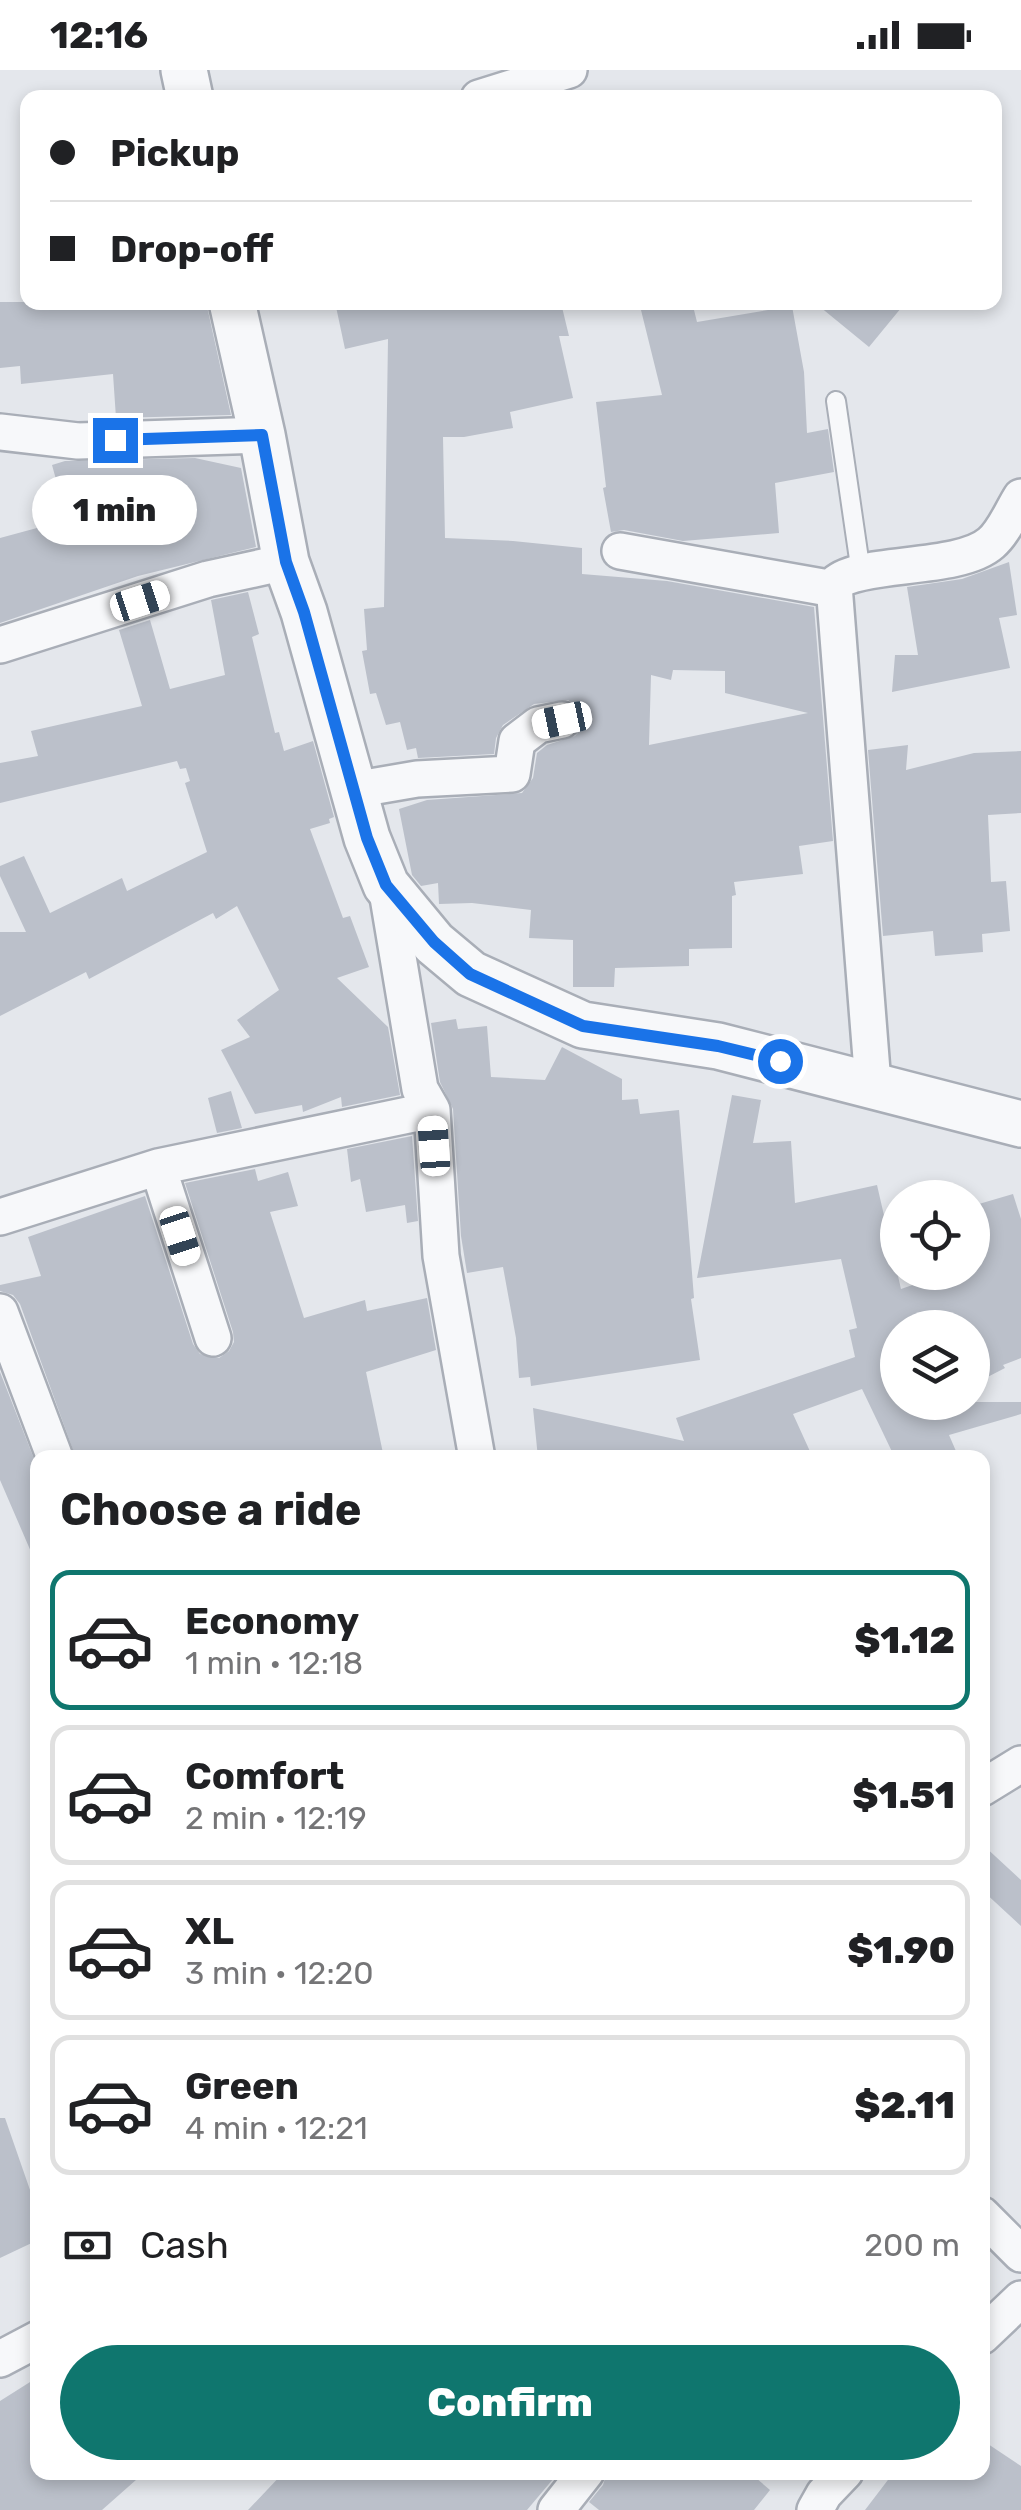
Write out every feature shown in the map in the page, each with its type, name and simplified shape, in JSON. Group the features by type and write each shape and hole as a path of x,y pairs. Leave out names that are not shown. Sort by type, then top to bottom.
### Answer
{"street":[{"path":"505,90 569,70"},
{"path":"234,310 286,562 386,885 420,1090 432,1110 441,1256 476,1450"},
{"path":"0,432 78,441 262,435"},
{"path":"620,551 848,581 972,554 995,540 1021,496"},
{"path":"0,645 208,579 286,562"},
{"path":"848,581 873,1084"},
{"path":"354,790 417,779 512,774 517,742 538,725 562,720"},
{"path":"386,885 434,942 470,974 583,1026 718,1046 1021,1124"},
{"path":"0,1217 158,1167 432,1110"},
{"path":"158,1167 213,1338"},
{"path":"0,1312 52,1450"},
{"path":"990,1783 1021,1764"},
{"path":"990,2224 1021,2254"},
{"path":"990,2328 1021,2299"},
{"path":"0,2358 30,2343"},
{"path":"556,2510 580,2480"},
{"path":"814,2510 838,2480"}],"lane":[{"path":"836,401 848,581"}],"building":[{"path":"0,302 20,302 20,310 208,310 231,415 116,418 113,374 21,384 20,366 0,368"},
{"path":"337,310 563,310 569,336 559,336 573,398 510,412 513,428 443,437 445,538 582,548 582,574 667,581 814,607 833,841 799,846 803,874 734,882 732,948 689,949 689,966 615,968 614,987 573,987 573,940 529,938 531,910 472,903 439,904 438,883 421,886 412,875 399,809 427,800 522,793 533,778 537,753 547,745 575,736 582,728 583,717 568,700 534,704 503,725 494,754 418,758 416,748 407,750 400,722 386,725 376,693 370,694 362,651 367,650 364,609 384,607 388,339 345,349","holes":["673,670 725,671 725,693 808,713 649,745 651,675 671,680"]},
{"path":"641,310 694,310 697,322 768,310 793,310 804,372 807,433 828,429 834,472 775,483 779,533 683,541 624,530 611,532 596,402 662,395"},
{"path":"824,310 899,310 869,347"},
{"path":"195,458 241,468 256,547 138,576 0,623 0,538 67,519 52,465 65,461"},
{"path":"1009,562 1017,615 999,618 1010,668 892,692 895,655 918,655 907,587 962,579"},
{"path":"248,592 259,634 252,637 275,733 279,732 284,751 313,741 334,817 329,819 330,823 310,829 343,918 350,916 369,967 337,978 388,1027 400,1095 342,1107 341,1097 303,1112 302,1105 255,1114 221,1050 250,1037 237,1020 279,990 237,906 216,919 213,913 89,979 86,972 0,1016 0,932 26,932 0,876 0,866 24,856 50,913 122,878 127,891 207,852 185,783 190,781 186,768 180,769 177,761 0,803 0,763 38,756 31,731 142,706 119,630 150,620 170,689 225,675 211,600"},
{"path":"908,745 906,770 974,753 1021,751 1021,813 988,815 991,882 1006,881 1010,931 982,934 983,952 935,956 933,931 883,936 868,750"},
{"path":"456,1019 458,1029 487,1026 491,1077 545,1080 562,1047 622,1079 622,1100 638,1099 640,1114 679,1110 694,1298 691,1299 700,1360 531,1386 530,1377 519,1378 503,1267 467,1273 453,1109 440,1082 431,1023"},
{"path":"231,1091 242,1128 217,1133 208,1098"},
{"path":"732,1095 761,1100 753,1143 791,1141 795,1203 877,1185 880,1290 990,1290 990,1201 1013,1194 1021,1219 1021,1358 990,1376 990,1310 880,1310 880,1420 990,1420 990,1402 1021,1402 1021,1414 949,1435 956,1450 891,1450 862,1389 793,1414 809,1450 537,1450 533,1408 684,1441 676,1418 855,1357 849,1330 857,1328 841,1259 697,1278"},
{"path":"412,1136 418,1221 407,1223 405,1205 366,1212 360,1179 351,1182 347,1149"},
{"path":"255,1169 258,1181 288,1172 298,1206 270,1212 304,1318 365,1300 367,1311 427,1298 436,1350 366,1372 382,1450 73,1450 20,1304 13,1295 0,1291 0,1285 41,1276 28,1237 145,1196 193,1344 200,1354 219,1358 234,1342 233,1332 185,1183"},
{"path":"0,1372 31,1450 30,1549 0,1480"},
{"path":"990,1851 1021,1880 1021,1926 990,1897"},
{"path":"0,2118 5,2118 30,2190 30,2244 0,2258"},
{"path":"30,2382 30,2480 136,2480 102,2510 0,2510 0,2401"},
{"path":"990,2445 1021,2466 1021,2510 865,2510 888,2480 990,2480"},
{"path":"276,2480 552,2480 527,2510 248,2510"},
{"path":"605,2480 758,2480 770,2490 754,2510 599,2510 589,2502"}],"route":[{"path":"115,440 262,435 286,562 304,612 367,838 386,885 434,942 470,974 583,1026 718,1046 780,1061"}]}
